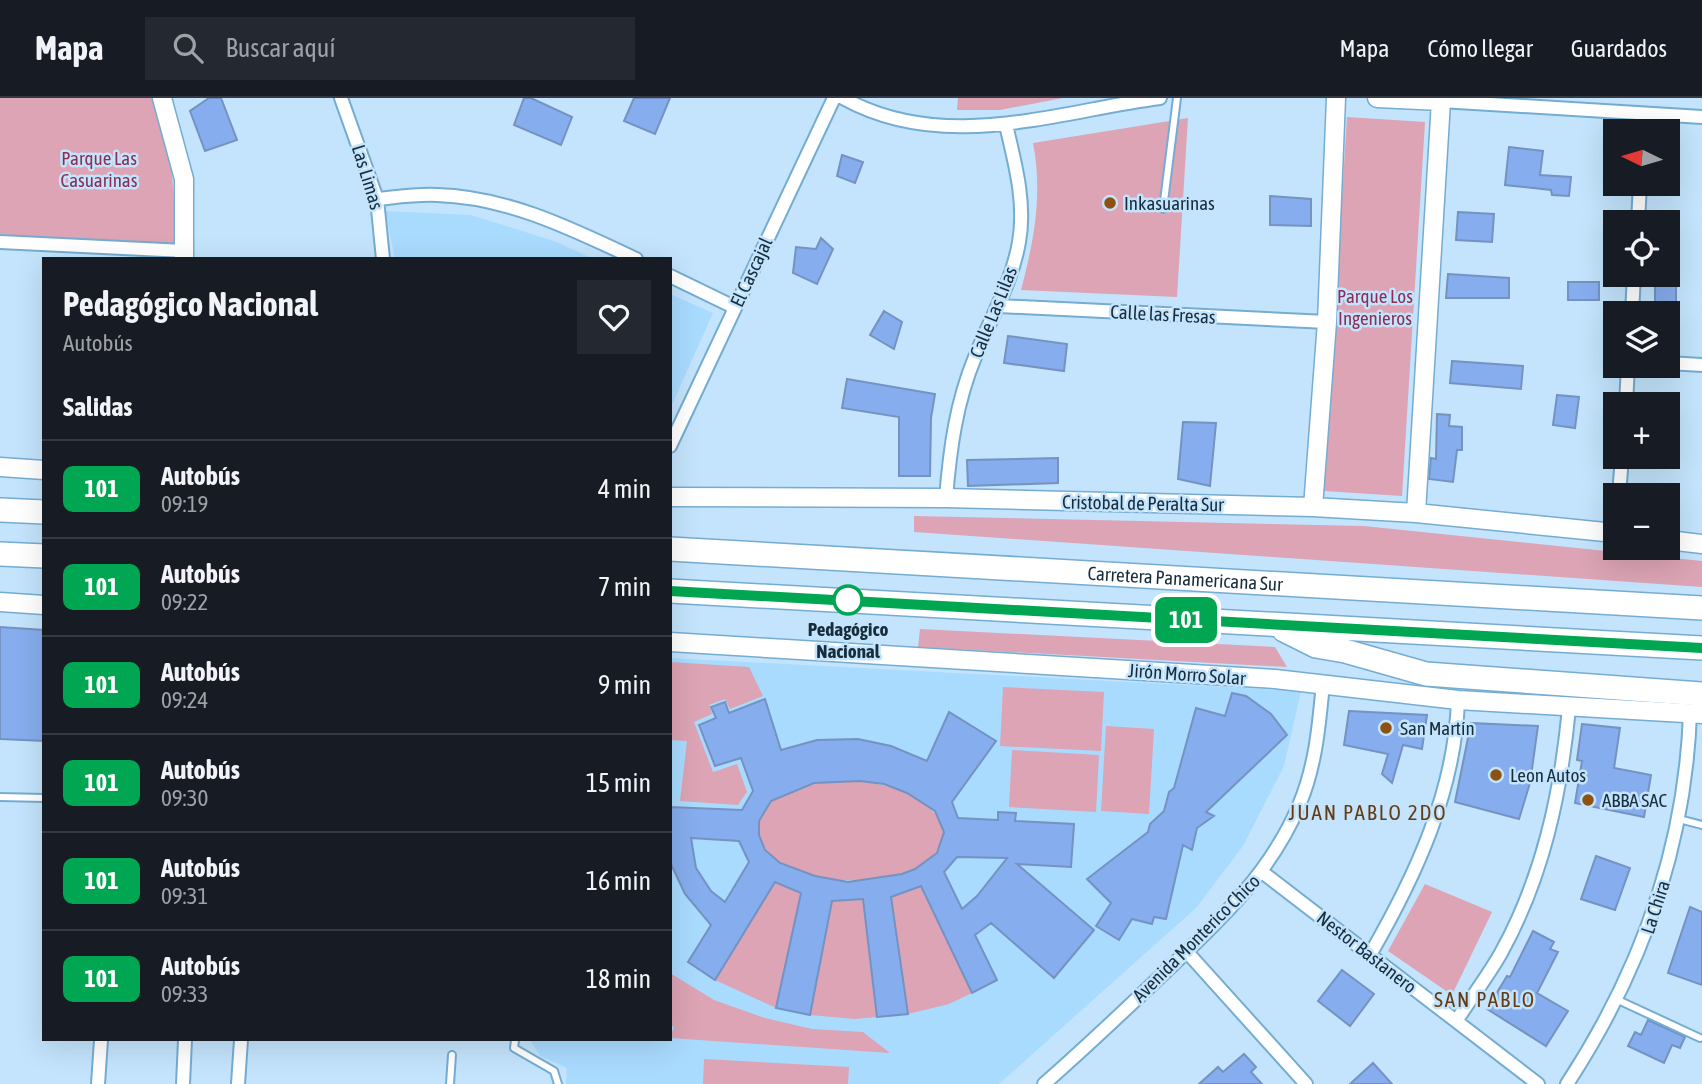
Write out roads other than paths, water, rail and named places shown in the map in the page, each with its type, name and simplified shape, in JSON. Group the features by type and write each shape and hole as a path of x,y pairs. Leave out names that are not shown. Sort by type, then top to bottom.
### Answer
{"highway":[{"path":"0,510 42,512"},
{"name":"Carretera Panamericana Sur","path":"672,549 1702,608"},
{"path":"0,554 42,556"},
{"path":"672,591 1702,648"},
{"path":"1275,625 1316,646 1345,651 1426,674 1698,707"}],"street":[{"path":"0,242 184,255 184,179 162,98"},
{"name":"Las Limas","path":"341,98 377,199 383,257"},
{"name":"El Cascajal","path":"672,442 834,98"},
{"path":"843,98 862,108 906,123 947,128 1006,125 1102,106 1160,98"},
{"path":"1313,508 1327,323 1336,98"},
{"path":"1377,98 1702,117"},
{"path":"1416,513 1441,101"},
{"path":"1644,119 1645,114"},
{"name":"Calle Las Lilas","path":"946,498 957,406 975,355 999,306 1020,241 1020,186 1006,125"},
{"path":"377,199 436,194 488,201 559,222 632,257"},
{"path":"672,277 734,307"},
{"name":"Calle las Fresas","path":"999,306 1327,323"},
{"path":"1680,364 1702,365"},
{"path":"0,467 42,470"},
{"name":"Cristobal de Peralta Sur","path":"672,497 946,498 1313,508 1416,513 1603,532"},
{"path":"1680,541 1702,544"},
{"path":"0,602 42,605"},
{"name":"Jirón Morro Solar","path":"672,642 1323,683 1458,700 1569,708 1698,707"},
{"name":"Avenida Monterico Chico","path":"1044,1084 1186,951 1241,897 1262,872 1284,837 1310,775 1318,739 1323,683"},
{"path":"1371,953 1402,899 1429,837 1450,763 1457,728 1458,700"},
{"name":"La Chira","path":"1567,1084 1618,1000 1640,951 1663,887 1679,819 1698,707"},
{"path":"1457,1020 1500,954 1527,898 1548,837 1557,799 1569,708"},
{"name":"Nestor Bastanero","path":"1262,872 1371,953 1538,1084"},
{"path":"1186,951 1306,1084"},
{"path":"98,1084 101,1041"},
{"path":"183,1084 185,1041"},
{"path":"238,1084 241,1041"}],"lane":[{"path":"1163,209 1177,98"},
{"path":"0,797 42,798"},
{"path":"1679,819 1702,825"},
{"path":"1618,1000 1700,1038"},
{"path":"515,1041 514,1048 554,1071 558,1084"},
{"path":"450,1084 452,1055"}],"place":[{"name":"Inkasuarinas","path":"1110,203"},
{"name":"Pedagógico Nacional","path":"848,600"},
{"name":"San Martín","path":"1386,728"},
{"name":"Leon Autos","path":"1496,775"},
{"name":"ABBA SAC","path":"1588,800"}],"district":[{"name":"JUAN PABLO 2DO","path":"1368,813"},
{"name":"SAN PABLO","path":"1485,1000"}],"park label":[{"name":"Parque Las Casuarinas","path":"99,169"},
{"name":"Parque Los Ingenieros","path":"1375,307"}]}
